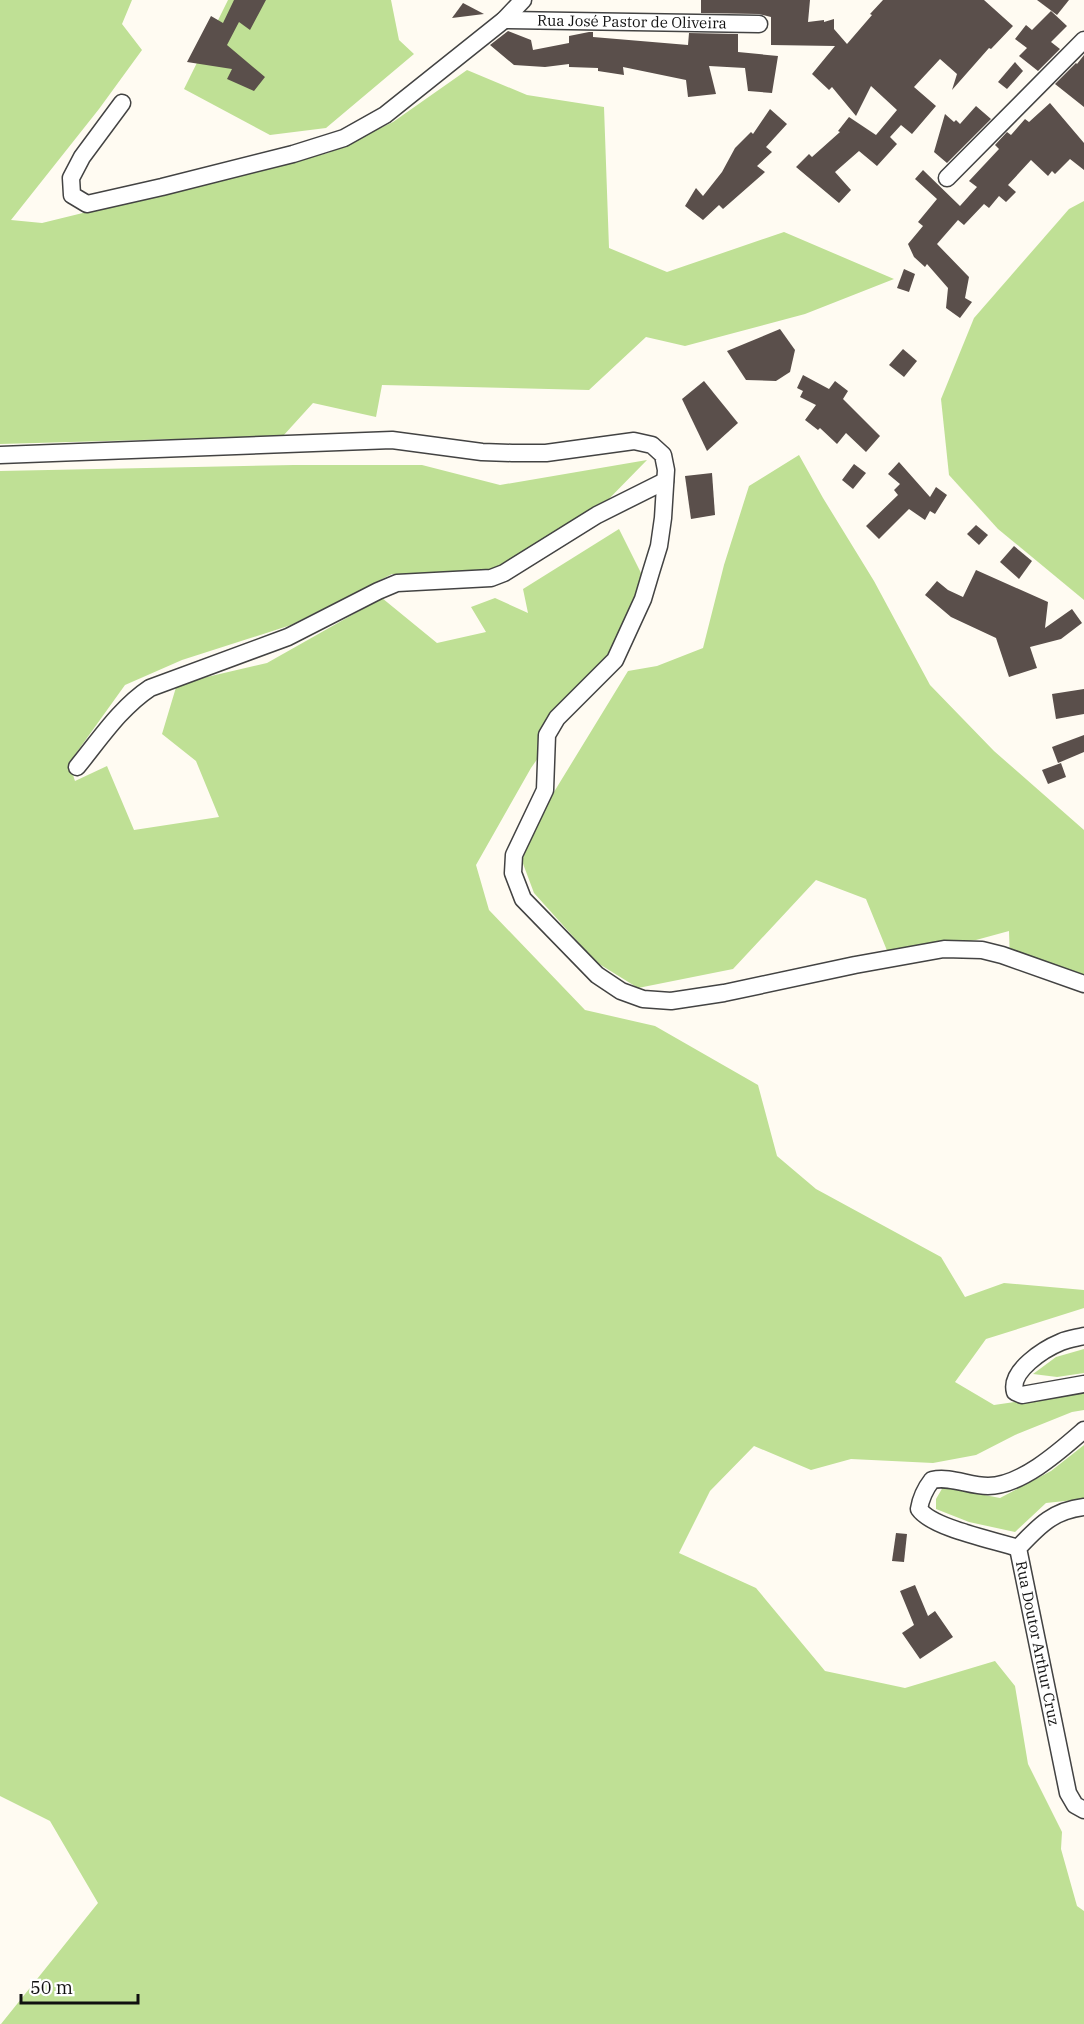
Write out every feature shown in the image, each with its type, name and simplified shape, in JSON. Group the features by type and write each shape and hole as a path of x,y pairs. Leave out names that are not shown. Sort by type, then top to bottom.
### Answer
{"street":[{"path":"122,103 82,157 71,178 72,195 87,204 271,159 344,138 385,115 504,20 523,0"},
{"name":"Rua José Pastor de Oliveira","path":"504,20 759,24"},
{"path":"947,178 1084,40"},
{"path":"0,455 392,440 482,452 546,453 634,441 652,445 663,455 665,464 663,518 658,546 643,599 615,660 557,718 547,735 544,790 514,855 513,873 523,899 597,975 621,991 642,999 671,1001 724,993 855,964 944,949 982,950 1084,984"},
{"path":"76,767 123,710 150,688 288,637 397,583 475,580 498,576 597,515 665,481"},
{"path":"1084,1336 1061,1342 1044,1352 1018,1373 1013,1385 1015,1392 1022,1395 1084,1384"},
{"path":"1018,1548 949,1527 924,1516 919,1509 926,1489 932,1480 942,1478 969,1485 1005,1485 1055,1454 1084,1430"},
{"name":"Rua Doutor Arthur Cruz","path":"1084,1507 1049,1518 1018,1548 1068,1793 1075,1805 1084,1810"}],"green space":[{"path":"0,0 132,0 122,24 142,50 99,109 11,220 42,223 328,153 393,122 467,70 527,95 604,107 609,248 667,272 784,232 894,279 805,314 685,346 646,337 589,390 382,385 376,417 313,403 283,436 0,444"},
{"path":"228,0 391,0 399,40 414,54 326,128 270,135 184,89"},
{"path":"1084,201 1084,600 998,529 949,475 941,399 974,318 1069,209"},
{"path":"799,455 874,581 930,685 994,751 1084,830 1084,993 1010,963 1009,931 976,940 888,953 866,899 816,880 733,969 638,988 596,962 534,893 522,861 535,823 628,671 657,666 703,648 724,565 749,486"},
{"path":"647,460 599,509 491,581 392,574 291,625 182,660 125,685 69,763 75,781 107,766 134,830 219,817 196,761 162,734 177,684 267,663 382,598 437,643 486,632 471,607 495,598 528,613 523,589 619,529 642,575 624,635 531,768 476,865 489,910 585,1010 655,1026 758,1085 777,1156 816,1189 941,1257 965,1297 1004,1283 1084,1290 1084,1308 986,1339 955,1382 994,1405 1084,1392 1084,1410 1072,1412 1015,1435 976,1455 933,1463 851,1459 811,1470 754,1446 710,1491 679,1553 756,1588 825,1671 905,1688 995,1661 1015,1686 1028,1764 1062,1832 1061,1849 1077,1906 1084,1911 1084,2024 1,2024 98,1903 50,1821 0,1796 0,471 294,465 422,465 500,485"},
{"path":"1084,1349 1084,1373 1057,1377 1033,1374 1056,1357"},
{"path":"1084,1445 1084,1499 1046,1503 1015,1532 969,1522 936,1509 936,1499 943,1487 1000,1498 1051,1471"}],"building":[{"path":"234,0 266,0 250,30 239,22 227,45 265,77 254,91 227,79 232,69 187,62 211,16 223,23"},
{"path":"701,0 810,0 808,22 824,20 824,22 834,19 834,29 847,44 883,0 984,0 1013,26 991,49 989,48 952,90 957,74 940,59 914,87 936,106 912,134 901,125 890,137 897,144 877,166 859,151 835,172 851,190 839,203 796,167 809,154 812,157 840,132 838,131 849,117 876,135 897,110 871,86 856,116 832,87 829,90 812,74 835,46 771,45 771,17 759,14 701,13"},
{"path":"1037,0 1069,0 1057,15"},
{"path":"463,3 484,14 452,18"},
{"path":"1051,11 1067,26 1051,42 1060,49 1038,71 1019,56 1027,48 1015,39 1026,25 1032,30"},
{"path":"508,31 531,40 533,50 569,43 569,36 589,32 593,32 593,37 688,45 689,33 738,34 738,52 778,56 772,93 748,91 745,68 709,66 716,94 688,97 686,80 623,67 624,75 598,71 598,68 569,67 569,64 545,67 514,65 490,45"},
{"path":"1084,55 1084,107 1055,84"},
{"path":"1015,62 1023,71 1007,89 998,82"},
{"path":"1050,103 1084,143 1084,170 1070,159 1055,174 1052,171 1048,176 1031,160 1008,185 1016,192 1006,202 999,196 989,208 984,204 964,225 958,220 937,244 969,277 965,298 972,302 960,318 946,308 948,288 927,264 925,267 914,257 908,244 923,226 918,222 937,199 915,179 923,170 960,206 977,187 969,181 999,149 995,145 1007,132 1011,135 1025,119 1029,122"},
{"path":"976,106 991,119 947,163 934,152 945,114 960,124"},
{"path":"770,109 787,124 766,147 772,152 757,166 765,172 723,209 719,205 703,220 685,206 696,188 703,196 722,172 735,148 751,132 753,134"},
{"path":"904,269 915,274 909,292 897,288"},
{"path":"780,329 795,350 790,372 776,381 746,380 727,351"},
{"path":"903,349 917,361 904,377 889,365"},
{"path":"803,375 829,389 835,381 848,391 843,399 880,436 866,452 846,433 837,444 820,428 818,430 805,420 816,405 800,397 803,391 797,388"},
{"path":"704,381 738,423 707,451 682,399"},
{"path":"899,462 930,497 936,487 947,495 935,514 930,511 925,520 909,509 879,539 866,526 898,495 894,490 900,484 888,474"},
{"path":"854,464 866,473 853,489 842,480"},
{"path":"712,473 715,515 691,519 685,476"},
{"path":"976,525 988,535 979,545 967,534"},
{"path":"1014,546 1032,561 1019,579 1000,562"},
{"path":"976,570 1048,602 1045,628 1072,609 1082,623 1061,639 1030,647 1037,668 1009,677 996,638 951,617 925,595 937,581 948,590 963,597"},
{"path":"1084,689 1084,714 1056,719 1052,694"},
{"path":"1084,735 1084,752 1058,763 1052,747"},
{"path":"1061,763 1066,777 1048,784 1042,770"},
{"path":"896,1533 907,1534 904,1562 892,1561"},
{"path":"915,1585 928,1616 935,1611 953,1637 920,1659 902,1633 914,1625 900,1591"}]}
